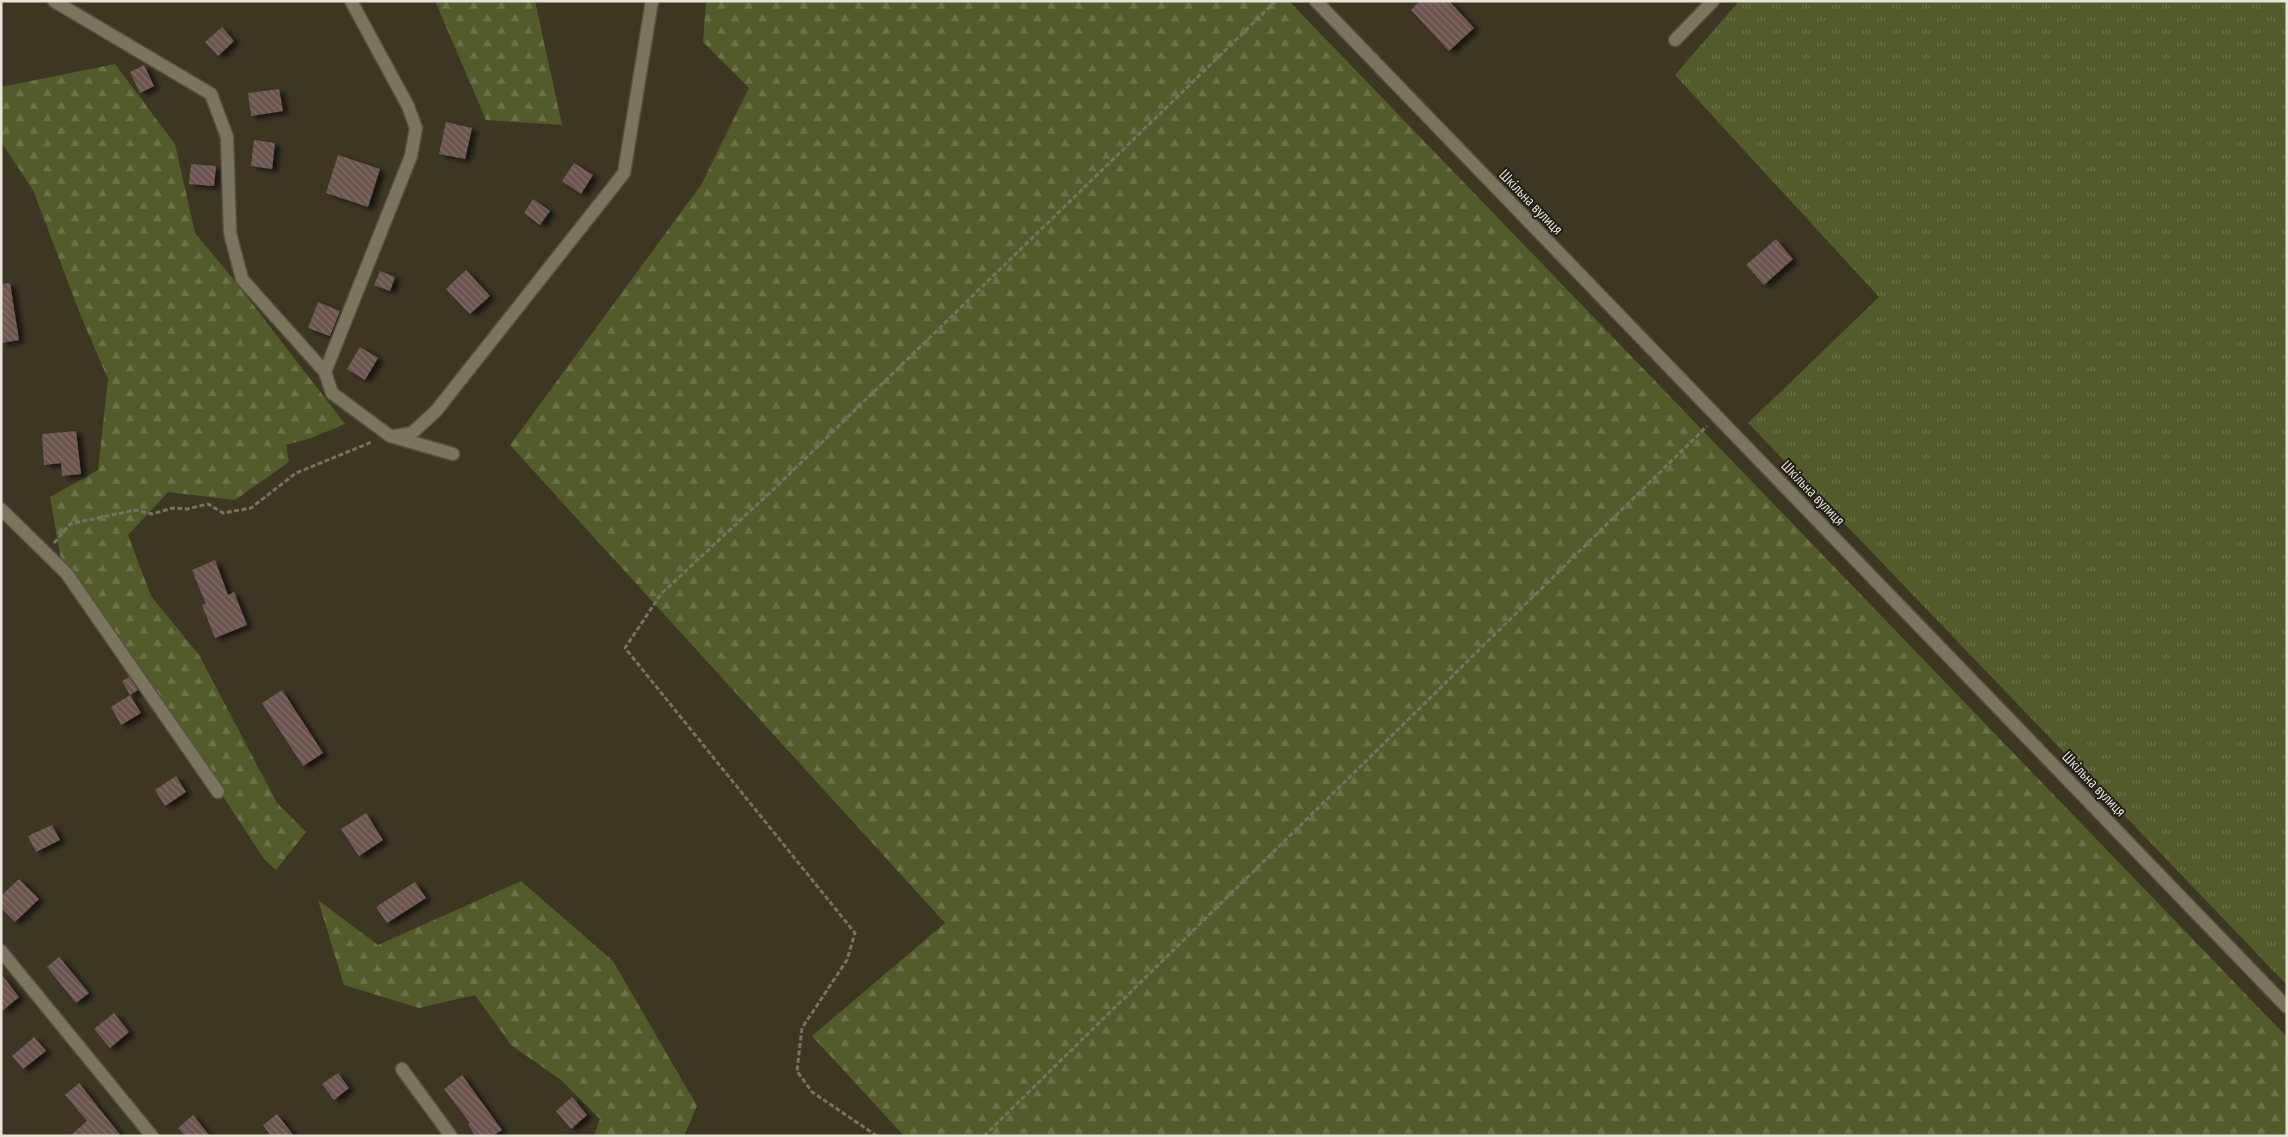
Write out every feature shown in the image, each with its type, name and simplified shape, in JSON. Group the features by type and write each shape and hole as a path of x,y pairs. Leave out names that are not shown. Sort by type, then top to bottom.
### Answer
{"street":[{"path":"54,1 211,94 227,136 230,233 242,279 325,372 332,393 390,436 453,454"},
{"path":"325,372 412,156 416,128 408,106 351,1"},
{"path":"390,436 412,433 436,411 624,173 652,1"},
{"name":"Шкільна вулиця","path":"1316,1 2287,1007"},
{"path":"1675,40 1713,1"},
{"path":"1,507 67,574 218,792"},
{"path":"1,951 152,1136"},
{"path":"402,1069 451,1136"}],"path":[{"path":"877,1136 812,1092 798,1071 802,1028 847,960 855,933 625,648 661,594 777,486 1276,1"},
{"path":"984,1136 1717,417"},
{"path":"45,553 70,524 135,510 152,514 173,508 186,509 208,504 223,513 251,508 296,473 390,436"}],"green space":[{"path":"435,1 535,1 562,125 486,120"},
{"path":"706,1 1289,1 2287,1037 2287,1136 904,1136 812,1036 945,923 510,445 701,185 749,88 703,42"},
{"path":"1739,1 2287,1 2287,985 1748,423 1879,297 1675,75"},
{"path":"115,64 175,144 195,233 234,280 345,424 311,438 286,445 289,462 235,500 168,492 128,535 151,596 199,655 277,803 306,832 276,870 264,859 141,671 61,560 50,497 98,470 108,379 80,314 33,190 1,142 1,87"},
{"path":"521,881 613,961 697,1106 684,1136 594,1136 600,1119 561,1080 511,1045 475,995 419,1008 344,985 318,900 378,945"}],"building":[{"path":"1420,1 1449,1 1474,28 1449,51 1411,10"},
{"path":"222,27 234,41 218,56 205,42"},
{"path":"144,65 154,86 140,93 130,72"},
{"path":"279,89 283,111 251,116 248,93"},
{"path":"446,122 472,128 465,159 439,154"},
{"path":"254,140 275,143 272,169 251,166"},
{"path":"338,155 380,169 368,207 326,193"},
{"path":"574,163 593,175 581,194 562,181"},
{"path":"191,164 216,166 214,186 189,184"},
{"path":"533,199 550,211 540,225 524,213"},
{"path":"1776,239 1793,259 1764,285 1746,265"},
{"path":"466,270 490,296 470,314 446,289"},
{"path":"380,271 395,277 390,291 374,285"},
{"path":"10,283 19,340 1,343 1,284"},
{"path":"318,302 340,311 330,336 308,328"},
{"path":"360,347 378,358 365,380 347,369"},
{"path":"76,431 81,474 62,476 61,463 44,465 42,434"},
{"path":"215,560 228,595 234,592 247,625 215,638 202,605 206,604 192,570"},
{"path":"129,677 138,690 130,695 122,681"},
{"path":"282,690 323,753 303,766 262,703"},
{"path":"130,695 141,713 121,725 111,707"},
{"path":"176,776 186,792 165,806 155,790"},
{"path":"366,813 383,840 359,856 341,829"},
{"path":"52,825 60,840 36,852 28,836"},
{"path":"19,879 39,899 15,922 1,908 1,896"},
{"path":"415,882 426,898 387,923 376,907"},
{"path":"59,957 89,993 76,1003 47,967"},
{"path":"1,974 19,997 1,1012"},
{"path":"114,1013 129,1032 110,1048 94,1029"},
{"path":"34,1037 46,1051 23,1069 12,1056"},
{"path":"338,1073 349,1088 334,1100 322,1084"},
{"path":"462,1075 502,1130 492,1136 475,1136 468,1124 470,1123 444,1089"},
{"path":"79,1083 121,1136 70,1136 87,1121 65,1095"},
{"path":"572,1097 587,1115 571,1129 556,1111"},
{"path":"277,1114 294,1136 271,1136 263,1125"},
{"path":"193,1115 210,1136 185,1136 178,1128"}]}
